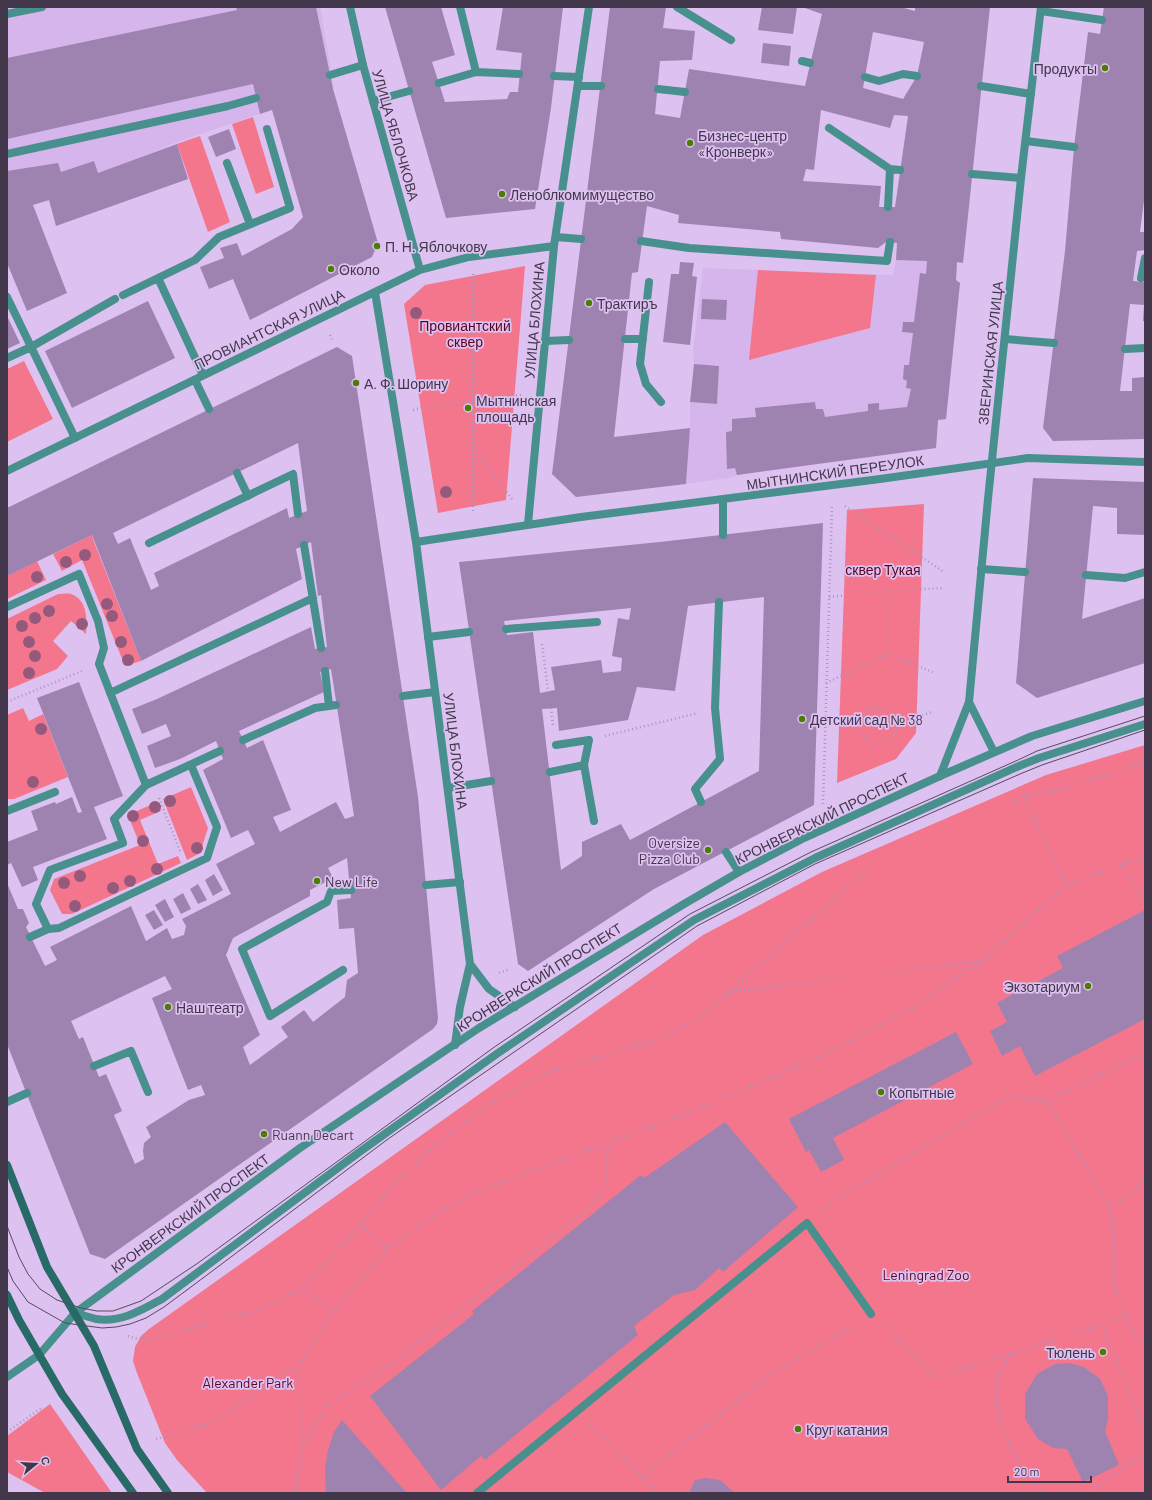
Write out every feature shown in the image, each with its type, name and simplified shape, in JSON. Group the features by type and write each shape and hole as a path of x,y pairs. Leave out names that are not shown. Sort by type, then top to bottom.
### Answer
{"main road":[{"path":"7,1165 47,1267 94,1346 137,1449 168,1493"},
{"path":"7,1295 62,1394 133,1493"}],"street":[{"path":"7,14 42,7"},
{"name":"УЛИЦА ЯБЛОЧКОВА","path":"350,7 363,65 420,270"},
{"path":"460,7 476,72"},
{"name":"УЛИЦА БЛОХИНА","path":"528,524 554,246 589,7"},
{"path":"677,7 731,40"},
{"path":"1041,9 1102,20"},
{"name":"ЗВЕРИНСКАЯ УЛИЦА","path":"940,776 969,702 1021,178 1041,9"},
{"path":"330,75 363,65"},
{"path":"439,83 476,72 519,74"},
{"path":"865,77 878,81 903,74 917,76"},
{"path":"554,76 579,77"},
{"path":"578,86 601,86"},
{"path":"981,86 1031,94"},
{"path":"658,89 685,92"},
{"path":"373,101 409,91"},
{"path":"7,154 228,106 256,98"},
{"path":"830,128 890,169 900,170"},
{"path":"7,358 119,297 195,260 219,237 290,208 267,129"},
{"path":"1026,141 1074,147"},
{"path":"227,163 250,224"},
{"path":"888,207 890,169"},
{"path":"972,174 1021,178"},
{"path":"556,237 581,238"},
{"path":"641,241 689,248 888,261 890,242"},
{"name":"ПРОВИАНТСКАЯ УЛИЦА","path":"7,471 420,270 469,257 554,246"},
{"path":"1141,278 1145,258"},
{"path":"158,278 203,376"},
{"path":"649,282 640,364 646,384 661,402"},
{"name":"УЛИЦА БЛОХИНА","path":"375,292 416,542 470,964 460,1007 455,1045"},
{"path":"7,297 75,438"},
{"path":"625,339 643,339"},
{"path":"1005,339 1054,343"},
{"path":"546,341 569,340"},
{"path":"1125,349 1145,348"},
{"path":"195,380 209,409"},
{"name":"МЫТНИНСКИЙ ПЕРЕУЛОК","path":"528,524 723,500 1028,458 1145,462"},
{"path":"237,473 248,496"},
{"path":"149,543 293,474 298,514"},
{"path":"723,500 723,535"},
{"path":"416,542 528,524"},
{"path":"304,545 321,648"},
{"path":"981,569 1025,572"},
{"path":"1086,575 1125,578 1145,572"},
{"path":"7,607 79,574 98,621 104,648 100,664 146,785"},
{"path":"110,693 313,598"},
{"path":"701,802 695,789 720,758 716,708 719,602"},
{"path":"506,629 597,622"},
{"path":"428,637 469,632"},
{"path":"243,740 315,708 333,706 325,671"},
{"path":"403,696 435,692"},
{"name":"КРОНВЕРКСКИЙ ПРОСПЕКТ","path":"7,1378 39,1355 75,1313 300,1148 515,1007 739,872 804,838 994,752 1032,736 1145,701"},
{"path":"969,702 994,752"},
{"path":"75,1313 97,1319 114,1320 142,1310 162,1299 358,1153 498,1053 694,920 815,858 1019,766 1039,758 1145,724"},
{"path":"556,745 589,740 584,765 594,821"},
{"path":"48,929 36,904 50,870 123,843 114,819 146,785 220,751"},
{"path":"30,937 48,929 59,928 206,858 217,827 191,765"},
{"path":"550,772 584,765"},
{"path":"448,788 491,781"},
{"path":"7,811 55,792"},
{"path":"726,852 739,872"},
{"path":"426,885 460,882"},
{"path":"342,970 270,1016 242,949 327,902 331,891 351,890"},
{"path":"470,964 489,989 515,1007"},
{"path":"94,1066 130,1051 148,1092"},
{"path":"7,1102 27,1093"},
{"path":"477,1493 807,1223 872,1314"}],"path":[{"path":"473,269 473,512"},
{"path":"412,403 413,410 524,395"},
{"path":"473,447 516,504"},
{"path":"845,506 944,572"},
{"path":"823,804 832,507"},
{"path":"466,514 480,511"},
{"path":"829,597 889,591 944,588"},
{"path":"884,708 888,654 889,591"},
{"path":"539,626 548,691"},
{"path":"826,683 888,654 935,673"},
{"path":"7,702 100,664"},
{"path":"589,740 716,708"},
{"path":"884,708 892,714 896,725 893,737 880,744 869,742 862,734 861,720 871,709 884,708"},
{"path":"896,725 932,712"},
{"path":"1012,802 1024,796 1045,794 1145,763"},
{"path":"146,785 158,795 186,868"},
{"path":"1022,791 1066,885"},
{"path":"156,1439 210,1423 299,1365 334,1312 387,1249 438,1212 478,1191 697,1110 824,1055 915,1006 983,961 1066,885 1145,856"},
{"path":"1123,864 1145,904"},
{"path":"128,1336 136,1339 147,1340 158,1338 267,1307 303,1288 398,1181 440,1141 487,1106 546,1073 659,1039 700,1018 868,868"},
{"path":"728,992 983,961"},
{"path":"697,1110 700,1018"},
{"path":"807,1223 835,1200 1009,1096 1047,1101 1145,1053"},
{"path":"1047,1101 1110,1208 1114,1237 1114,1286 1132,1332 1145,1346"},
{"path":"303,1444 327,1406 394,1362 587,1210 606,1186 608,1143"},
{"path":"1110,1208 1133,1191 1145,1179"},
{"path":"361,1224 387,1249"},
{"path":"303,1288 334,1312"},
{"path":"642,1477 763,1380 872,1314 936,1377 1126,1317"},
{"path":"1102,1325 1145,1433"},
{"path":"1012,1353 1000,1371 997,1394 1001,1424 1016,1458 1029,1478 1042,1493"},
{"path":"295,1493 303,1444 299,1365"},
{"path":"7,1432 43,1407"},
{"path":"578,1410 658,1493"},
{"path":"1088,1493 1145,1452"}],"shaded area":[{"path":"7,7 320,7 334,88 169,145 53,197 7,189"},
{"path":"896,260 957,262 956,280 960,283 946,419 938,420 936,448 737,475 734,477 686,484 690,428 690,402 717,404 718,366 694,364 693,351 703,268 893,275"}],"green space":[{"path":"253,117 274,187 256,194 232,124"},
{"path":"200,136 230,222 208,232 177,144"},
{"name":"Провиантский сквер","path":"525,266 506,500 438,513 404,304 425,285"},
{"path":"758,270 876,275 870,328 749,360"},
{"path":"24,361 53,419 7,442 7,369"},
{"name":"сквер Тукая","path":"924,504 916,733 896,759 837,783 847,510"},
{"path":"92,535 141,661 125,666 82,560 62,571 53,554"},
{"path":"37,561 46,580 7,599 7,576"},
{"path":"58,594 71,594 81,601 86,617 86,634 71,621 53,641 68,656 57,669 7,690 7,619"},
{"path":"23,708 29,721 43,714 68,777 14,799 7,799 7,715"},
{"path":"1145,745 1145,1493 207,1493 177,1460 165,1443 133,1361 135,1347 141,1336 149,1329 703,935 822,872 1046,775"},
{"path":"191,787 208,828 200,853 187,860 163,799"},
{"path":"157,802 161,811 140,820 158,864 178,856 181,863 72,914 62,914 50,890 54,879 140,845 128,815"},
{"path":"50,1404 112,1493 45,1493 7,1472 7,1436"}],"building":[{"path":"236,7 316,7 333,89 378,243 372,257 250,320 233,279 209,289 200,267 224,258 220,248 237,243 242,256 292,229 303,217 272,110 260,114 253,84 7,139 7,58 237,10"},
{"path":"385,7 441,7 455,55 432,62 445,102 507,99 510,92 518,92 522,53 496,50 503,7 563,7 551,108 535,209 446,218"},
{"path":"610,7 666,7 663,28 695,31 692,60 660,61 655,114 680,118 689,69 805,86 822,14 802,7 900,7 915,11 915,7 990,7 963,263 957,262 956,280 960,283 946,419 938,420 936,448 737,475 735,468 727,469 726,432 732,431 732,419 756,417 755,408 815,402 816,409 823,409 825,417 868,411 868,404 879,403 879,410 907,407 911,389 906,388 907,381 903,379 904,365 909,365 913,333 902,332 903,322 914,322 920,273 926,274 927,261 896,260 897,243 886,242 878,248 781,239 780,232 678,223 679,215 647,206 638,272 632,273 614,437 690,428 686,484 576,497 552,474","holes":["873,32 924,42 917,76 903,99 863,88","821,110 890,128 894,115 908,116 895,207 879,207 881,186 803,181 806,169 814,170"]},
{"path":"762,7 797,7 793,34 758,30"},
{"path":"1104,7 1145,7 1145,193 1140,232 1145,232 1145,250 1137,251 1133,281 1145,282 1145,305 1130,304 1120,391 1132,391 1132,378 1145,377 1145,439 1053,441 1043,428 1065,251 1074,147 1088,32 1100,34"},
{"path":"763,43 791,46 789,66 761,63"},
{"path":"229,129 236,149 216,157 208,137"},
{"path":"177,144 188,179 56,226 49,200 33,205 67,293 27,311 7,263 7,171 58,163 61,172 94,161 98,173"},
{"path":"680,262 694,263 692,276 697,277 690,345 663,342 671,274 679,274"},
{"path":"702,299 727,300 726,320 701,319"},
{"path":"148,301 175,358 72,408 45,351"},
{"path":"1144,305 1145,321 1143,321"},
{"path":"7,316 20,343 7,349"},
{"path":"337,347 352,356 418,797 438,1018 437,1024 433,1029 105,1259 90,1254 7,1044 7,883 18,909 23,909 29,923 26,927 45,966 57,960 50,947 131,906 146,941 167,928 172,939 184,935 186,926 182,919 231,894 216,864 255,844 248,830 231,838 203,770 223,759 216,741 180,759 155,768 147,746 171,736 166,724 142,734 132,709 157,699 311,627 315,649 327,647 321,595 318,596 311,542 296,549 302,579 141,661 92,535 7,576 7,508","holes":["298,443 307,511 289,518 287,508 154,573 159,586 151,590 130,538 118,544 113,533","331,669 354,816 345,819 336,802 280,832 273,817 291,810 263,740 247,748 239,731 324,692 320,672","347,858 351,898 337,900 339,929 354,928 358,973 347,980 345,997 313,1022 304,1010 281,1027 288,1037 250,1065 243,1047 260,1035 226,955 233,938 310,896 310,890 333,878 328,868","165,976 172,989 152,998 188,1090 201,1085 205,1095 189,1100 146,1127 151,1137 144,1143 144,1159 135,1164 114,1115 122,1111 106,1074 99,1077 83,1037 79,1039 71,1021"]},
{"path":"694,364 719,366 717,404 690,402"},
{"path":"1033,478 1145,482 1145,535 1117,534 1117,508 1093,506 1082,619 1145,598 1145,663 1037,698 1016,683"},
{"path":"823,523 814,805 654,889 528,971 518,964 459,562 660,542","holes":["764,597 759,771 630,840 621,824 582,842 582,856 561,870 542,709 557,708 559,731 628,720 637,687 675,691 688,606","631,608 629,620 618,618 612,656 622,658 621,671 603,673 601,660 551,667 555,690 540,693 533,632 507,635 504,621"]},
{"path":"79,682 123,796 94,807 107,839 33,867 38,880 22,887 11,863 7,865 7,842 38,830 31,811 55,802 56,804 72,797 78,813 82,812 37,698"},
{"path":"214,874 223,890 213,896 205,880"},
{"path":"198,884 207,900 198,904 190,889"},
{"path":"183,893 191,909 181,914 173,899"},
{"path":"165,899 174,917 165,922 155,905"},
{"path":"154,910 163,925 154,930 145,915"},
{"name":"Экзотариум","path":"1145,910 1145,1019 1035,1076 1020,1046 1002,1056 990,1031 1007,1022 997,1003 1063,968 1057,956"},
{"name":"Копытные","path":"956,1032 973,1064 833,1138 844,1160 821,1172 809,1150 806,1152 789,1119"},
{"path":"725,1122 798,1207 723,1272 719,1268 695,1290 674,1295 634,1326 638,1335 485,1460 481,1456 441,1490 370,1396 474,1314 472,1311 641,1175 644,1178"},
{"path":"1069,1363 1084,1367 1100,1379 1108,1396 1108,1419 1105,1431 1119,1465 1083,1482 1067,1449 1053,1448 1038,1439 1025,1419 1025,1394 1037,1374 1055,1364"},
{"path":"342,1420 406,1492 405,1493 326,1493 325,1469 328,1450 334,1432"},
{"path":"705,1478 720,1480 735,1493 690,1493 695,1480"}],"tram line":[{"path":"7,1226 19,1257 28,1274 40,1289 57,1300 81,1308 97,1311 113,1311 141,1301 198,1263 493,1048 690,914 811,852 1037,751 1145,716"},
{"path":"7,1267 13,1281 28,1302 65,1323 102,1328 130,1324 146,1318 164,1307 388,1139 697,926 815,864 1020,774 1145,730"}],"place":[{"name":"Продукты","path":"1105,68"},
{"name":"Бизнес-центр «Кронверк»","path":"690,143"},
{"name":"Леноблкомимущество","path":"502,194"},
{"name":"П. Н. Яблочкову","path":"377,246"},
{"name":"Около","path":"331,269"},
{"name":"Трактиръ","path":"589,303"},
{"name":"А. Ф. Шорину","path":"356,383"},
{"name":"Мытнинская площадь","path":"468,408"},
{"name":"Детский сад № 38","path":"802,719"},
{"name":"Oversize Pizza Club","path":"708,850"},
{"name":"New Life","path":"317,881"},
{"name":"Экзотариум","path":"1088,986"},
{"name":"Наш театр","path":"168,1007"},
{"name":"Копытные","path":"881,1092"},
{"name":"Ruann Decart","path":"264,1134"},
{"name":"Тюлень","path":"1103,1352"},
{"name":"Круг катания","path":"798,1429"}],"park label":[{"name":"Leningrad Zoo","path":"926,1274"},
{"name":"Alexander Park","path":"248,1382"}]}
